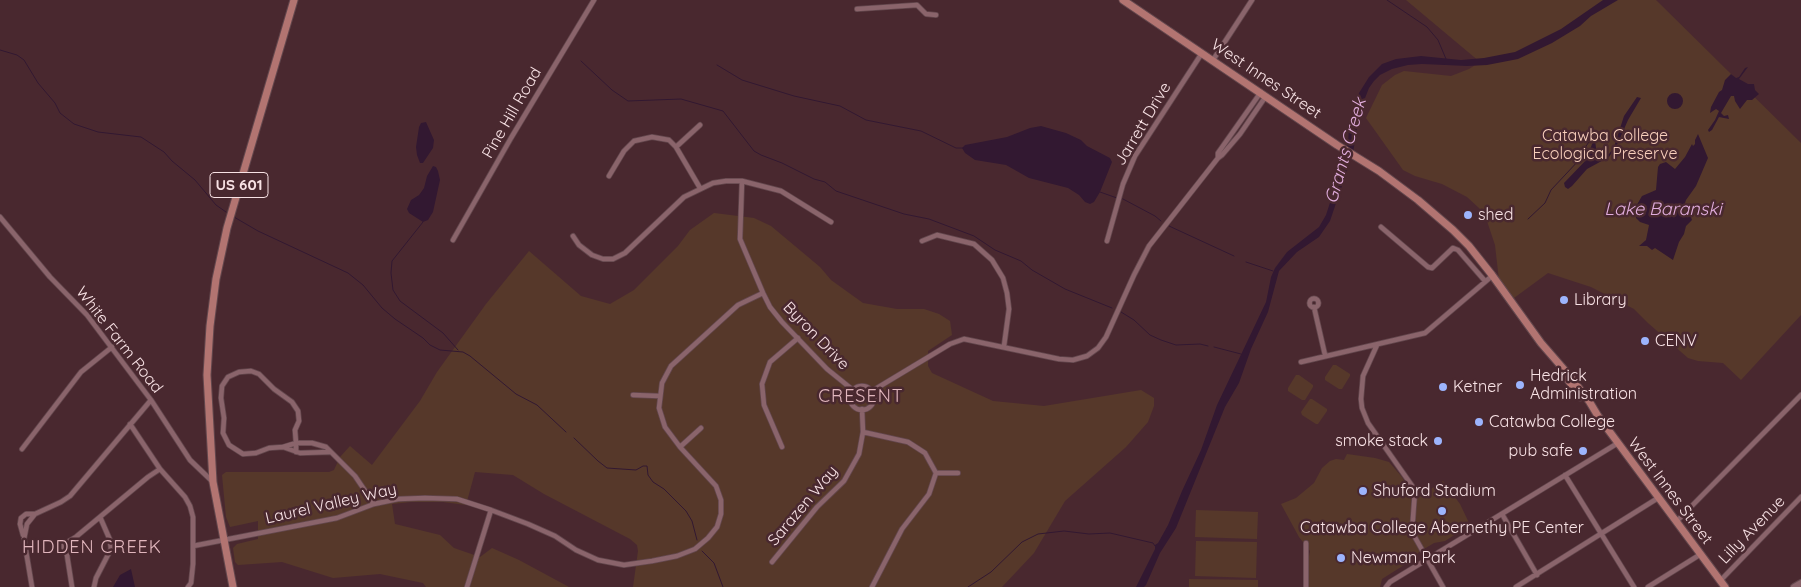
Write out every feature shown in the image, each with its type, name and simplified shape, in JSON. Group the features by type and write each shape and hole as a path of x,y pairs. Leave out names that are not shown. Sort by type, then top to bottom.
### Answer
{"main road":[{"name":"US 601","path":"233,587 213,482 207,375 210,326 216,279 229,218 294,0"},
{"name":"West Innes Street","path":"1123,0 1399,185 1469,246 1499,286 1510,294 1544,340 1546,347 1589,401 1722,584"}],"street":[{"name":"Pine Hill Road","path":"454,240 511,138 594,0"},
{"path":"1213,60 1252,0"},
{"path":"856,9 917,2 926,14 936,15"},
{"name":"Jarrett Drive","path":"1107,241 1123,184 1135,156 1202,53"},
{"path":"1218,158 1218,153 1245,115 1264,94"},
{"path":"862,409 872,405 874,398 872,391 957,340 970,339 1059,359 1073,360 1087,356 1098,348 1106,337 1149,246 1251,119 1264,94"},
{"path":"1245,115 1251,119"},
{"path":"676,146 700,125"},
{"path":"609,176 624,151 634,141 652,137 669,140 676,146 700,188"},
{"path":"573,236 579,245 592,255 603,259 613,259 625,253 684,197 713,183 742,181 782,191 830,222"},
{"name":"Byron Drive","path":"742,181 740,238 770,307 827,369 854,390"},
{"name":"White Farm Road","path":"0,217 112,347 151,400 190,460 213,482"},
{"path":"1381,227 1432,268 1453,248 1458,250 1485,280"},
{"path":"922,241 937,235 974,244 992,260 1003,278 1007,293 1009,309 1004,346"},
{"path":"1301,362 1425,333 1492,276"},
{"name":"Laurel Valley Way","path":"192,546 337,518 374,504 398,498 457,499 528,524 598,560 624,565 677,556 695,549 717,527 722,508 721,500 716,486 680,447 665,427 659,408 662,383 671,366 738,305 763,293"},
{"path":"1314,308 1325,355"},
{"path":"782,447 764,405 762,384 770,362 798,338"},
{"path":"1377,345 1363,376 1362,408 1368,424 1416,490 1412,532 1444,587"},
{"path":"22,449 81,372 112,347"},
{"path":"296,452 296,443 295,430 300,421 298,411 292,402 258,374 251,371 239,372 228,378 222,386 221,398 224,418 223,432 229,445 243,454 256,453 269,448 283,447 296,443 319,444 326,447 355,476 374,504"},
{"name":"Byron Drive","path":"854,390 863,386 872,391"},
{"name":"Byron Drive","path":"854,390 851,401 855,407 862,409"},
{"path":"633,395 659,396"},
{"path":"1677,522 1801,395"},
{"path":"32,587 20,524 21,518 26,514 35,514 70,496 151,400"},
{"name":"Sarazen Way","path":"772,562 817,507 844,481 859,454 863,432 862,409"},
{"path":"130,424 160,469 185,497 190,506 193,517 193,564 191,584 188,587"},
{"path":"680,447 701,428"},
{"path":"863,432 908,442 925,453 936,473 930,494 902,529 872,587"},
{"path":"1386,587 1390,582 1618,443"},
{"path":"283,447 296,452 312,454 321,451 330,452"},
{"path":"72,587 67,555 77,536 160,469"},
{"path":"936,473 958,473"},
{"path":"1565,475 1634,587"},
{"name":"Lilly Avenue","path":"1722,584 1801,497"},
{"path":"1516,587 1658,498"},
{"path":"467,587 491,510"},
{"path":"24,539 27,524 35,514"},
{"path":"1502,514 1536,575"},
{"path":"94,587 96,578 111,549 110,540 100,518"},
{"path":"1306,544 1306,587"},
{"path":"1648,587 1701,554"},
{"path":"1794,587 1801,583"}],"green space":[{"name":"Catawba College Ecological Preserve","path":"1406,0 1656,0 1801,143 1801,315 1741,380 1723,363 1698,361 1688,358 1634,309 1591,287 1548,273 1514,298 1499,280 1495,245 1487,221 1479,208 1467,197 1442,184 1415,176 1403,170 1366,118 1382,85 1395,75 1404,71 1451,76 1469,69 1480,62"},
{"path":"714,213 754,218 771,226 820,267 831,280 863,303 897,309 924,309 939,314 950,321 952,335 928,351 928,366 932,373 993,401 1044,406 1141,390 1154,398 1154,406 1148,422 1126,447 1065,501 1034,553 1002,587 633,587 638,551 637,545 630,539 544,494 513,475 475,472 466,505 443,502 392,504 395,524 440,535 454,548 480,557 492,548 569,587 426,587 423,583 380,574 333,578 282,562 238,565 235,562 233,548 237,544 258,539 258,521 230,527 226,517 222,475 226,472 329,472 334,470 340,457 350,446 372,465 420,401 437,372 486,304 529,251 581,296 610,304 634,290 678,246 690,230"},
{"path":"1333,365 1350,374 1342,389 1325,380"},
{"path":"1296,375 1299,375 1313,385 1305,400 1288,391"},
{"path":"1310,399 1327,409 1318,424 1302,415 1301,412"},
{"path":"1347,454 1389,462 1402,477 1414,500 1443,481 1460,504 1470,525 1445,541 1434,543 1419,552 1412,560 1382,579 1380,587 1306,587 1305,576 1310,551 1299,537 1281,504 1296,498 1314,483 1322,468 1330,461 1336,459 1344,460"},
{"path":"1196,510 1258,512 1257,539 1195,537"},
{"path":"1196,541 1257,542 1256,578 1195,576"},
{"path":"1189,579 1258,580 1258,587 1189,587"}],"water":[{"name":"Grants Creek","path":"1603,0 1618,0 1552,43 1518,59 1487,65 1408,65 1392,69 1380,75 1374,81 1369,88 1360,111 1353,153 1330,221 1319,237 1297,252 1279,271 1268,312 1251,349 1239,383 1225,407 1176,528 1160,553 1146,585 1144,587 1136,587 1155,549 1155,545 1168,525 1201,450 1217,405 1266,302 1271,277 1275,268 1287,252 1319,227 1326,215 1336,184 1340,161 1348,143 1349,127 1359,93 1369,77 1382,64 1396,59 1421,56 1461,60 1515,52 1561,29"},
{"path":"1748,67 1739,79 1748,84 1754,84 1755,90 1759,94 1752,100 1747,100 1740,109 1734,96 1731,96 1721,113 1724,116 1728,115 1729,119 1719,117 1709,132 1708,130 1719,111 1716,109 1710,113 1711,107 1722,90 1725,80 1731,74 1736,78 1739,77 1745,68"},
{"path":"1675,93 1681,95 1683,101 1681,107 1675,109 1669,107 1667,101 1669,95"},
{"path":"1637,97 1641,98 1609,157 1587,169 1568,189 1565,187 1564,183 1587,159 1592,144 1595,141 1597,154 1601,157 1609,154 1614,147 1624,116"},
{"path":"426,122 434,140 433,148 423,163 420,163 416,147 419,127 421,123"},
{"path":"1041,126 1066,133 1110,158 1112,162 1094,202 1090,204 1085,202 1079,195 1068,188 1029,178 1006,165 975,160 965,153 962,148 965,145 1007,137"},
{"name":"Lake Baranski","path":"1698,134 1708,158 1696,186 1686,200 1683,209 1685,217 1691,217 1692,220 1686,226 1673,260 1655,248 1652,250 1647,246 1639,246 1646,240 1649,225 1640,222 1636,218 1635,208 1642,196 1656,190 1658,167 1660,164 1666,162 1675,169 1685,157 1692,144 1693,146 1695,144"},
{"path":"433,166 438,171 440,180 433,212 428,220 423,222 409,213 407,209 411,200 419,195 424,188 427,176"},
{"path":"131,569 135,587 113,587 120,575"}],"waterway":[{"path":"1387,0 1427,27 1438,40 1446,59"},
{"path":"0,50 17,55 24,60 60,113 74,124 98,132 141,137 164,152 195,180 216,205 226,212"},
{"path":"581,61 612,90 628,101 681,99 723,111 754,151 761,155 814,179 825,182 836,191 904,214 929,219 974,236 995,250 1021,261 1032,270 1065,289 1112,308"},
{"path":"717,65 742,80 794,96 840,106 866,120 921,131 956,148 963,148"},
{"path":"1528,219 1545,203 1551,190 1580,159 1586,146 1595,134"},
{"path":"1100,192 1117,198"},
{"path":"1123,199 1161,221"},
{"path":"234,217 258,231 348,273 363,285 382,308 430,345 440,350 463,352 470,356 516,394 537,405 566,432"},
{"path":"423,222 392,261 393,290 400,301 443,333 458,350"},
{"path":"1169,226 1234,256"},
{"path":"1246,262 1273,271"},
{"path":"1121,312 1134,320 1150,335 1161,340 1176,345 1200,344 1208,346"},
{"path":"1214,347 1241,354"},
{"path":"574,438 607,468 636,470 647,466 648,475 653,482 664,489 686,511 692,521 697,540"},
{"path":"968,587 991,572 1022,542 1038,534 1064,531 1089,534 1110,533 1153,543 1155,546"},
{"path":"702,551 714,563 723,587"}],"place":[{"name":"shed","path":"1468,215"},
{"name":"Library","path":"1564,300"},
{"name":"CENV","path":"1645,341"},
{"name":"Hedrick Administration","path":"1520,385"},
{"name":"Ketner","path":"1443,387"},
{"name":"Catawba College","path":"1479,422"},
{"name":"smoke stack","path":"1438,441"},
{"name":"pub safe","path":"1583,451"},
{"name":"Shuford Stadium","path":"1363,491"},
{"name":"Catawba College Abernethy PE Center","path":"1442,511"},
{"name":"Newman Park","path":"1341,558"}],"district":[{"name":"CRESENT","path":"861,397"},
{"name":"HIDDEN CREEK","path":"92,548"}]}
